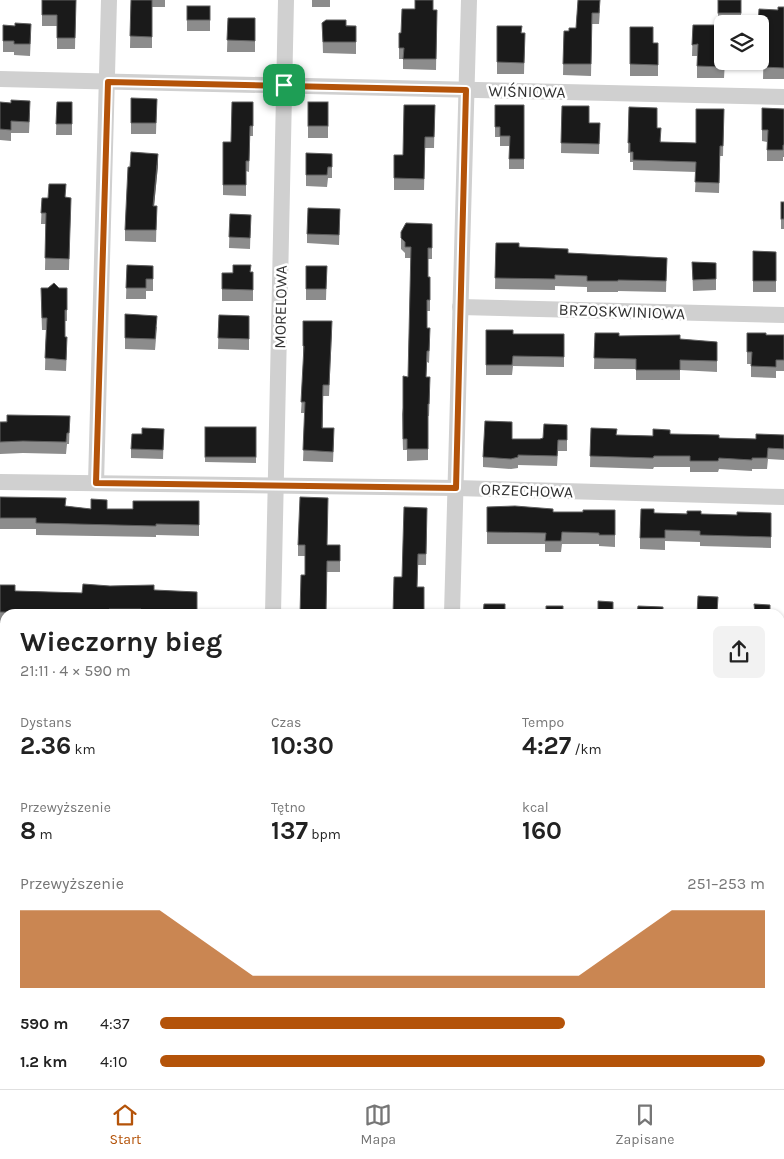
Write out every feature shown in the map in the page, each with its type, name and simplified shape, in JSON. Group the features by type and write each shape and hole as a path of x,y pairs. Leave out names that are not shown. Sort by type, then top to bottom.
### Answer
{"street":[{"path":"96,483 109,0"},
{"name":"MORELOWA","path":"273,609 286,0"},
{"path":"452,609 469,0"},
{"name":"WIŚNIOWA","path":"0,79 784,97"},
{"name":"BRZOSKWINIOWA","path":"460,306 784,315"},
{"name":"ORZECHOWA","path":"0,482 456,488 784,497"}],"building":[{"path":"42,0 76,0 75,38 57,38 57,15 42,15"},
{"path":"131,0 152,0 152,37 130,36"},
{"path":"415,0 433,0 433,10 437,10 436,59 403,59 404,48 399,48 402,9 415,9"},
{"path":"578,0 600,0 599,13 592,13 591,64 563,64 564,31 569,31 569,28 576,28"},
{"path":"718,0 741,0 741,13 718,13"},
{"path":"187,6 210,6 210,20 187,20"},
{"path":"778,7 784,7 784,68 769,67 769,15 759,15 759,9 778,10"},
{"path":"228,18 255,18 255,41 227,40"},
{"path":"326,20 346,20 346,26 356,26 356,42 323,42 322,23"},
{"path":"15,23 31,24 30,44 14,44 14,41 3,41 3,25 15,26"},
{"path":"693,25 714,25 714,67 697,66 698,44 692,45"},
{"path":"497,26 522,26 521,33 525,33 524,63 497,62"},
{"path":"630,27 653,27 653,43 658,43 658,65 630,64"},
{"path":"131,98 157,99 156,123 131,123"},
{"path":"11,100 30,101 29,122 11,121 11,130 0,129 0,102 11,103"},
{"path":"57,102 72,102 72,124 56,124"},
{"path":"232,102 253,102 253,126 250,126 249,161 246,161 246,185 223,185 223,142 231,142"},
{"path":"308,102 328,102 328,126 308,126"},
{"path":"404,105 435,105 434,137 425,137 424,179 394,178 394,155 403,155"},
{"path":"495,105 524,105 524,159 509,159 510,136 500,136 500,127 495,127"},
{"path":"562,106 589,106 589,123 600,123 599,144 561,143"},
{"path":"629,107 657,108 657,128 661,128 660,142 696,143 696,109 724,109 719,183 695,182 696,162 633,160 633,152 630,152 630,143 628,143"},
{"path":"762,108 784,109 783,150 767,150 768,130 762,130"},
{"path":"131,152 158,154 153,206 157,206 156,230 125,230 128,167 130,167"},
{"path":"306,153 332,154 332,167 328,167 327,175 306,175"},
{"path":"49,184 66,184 65,197 71,198 69,259 45,258 46,213 41,213 42,198 48,198"},
{"path":"781,202 784,202 784,219 781,219"},
{"path":"308,208 340,209 339,235 307,234"},
{"path":"230,214 251,215 250,238 229,237"},
{"path":"406,223 432,224 432,248 428,248 430,300 427,300 427,328 430,328 426,377 430,377 428,449 407,449 407,439 403,439 403,376 408,377 411,247 405,247 405,242 401,238 401,232"},
{"path":"496,243 519,243 519,247 568,249 568,253 667,258 666,281 587,281 587,276 555,275 555,279 495,278"},
{"path":"753,251 776,252 776,281 753,281"},
{"path":"692,262 716,263 716,279 693,280"},
{"path":"127,265 153,266 153,279 146,279 146,288 126,288"},
{"path":"233,265 251,265 250,272 253,272 253,290 222,289 222,273 233,273"},
{"path":"306,266 327,266 326,289 306,289"},
{"path":"54,283 59,288 67,288 67,310 65,310 66,360 45,358 47,318 42,318 41,288 48,288"},
{"path":"125,314 157,316 155,339 125,338"},
{"path":"219,315 249,316 249,339 218,338"},
{"path":"303,321 332,321 329,385 323,385 322,428 334,428 333,452 303,450 305,402 301,402 304,346"},
{"path":"486,330 513,330 513,334 564,334 564,357 513,356 512,365 486,365"},
{"path":"595,333 619,333 619,336 680,335 680,339 717,342 717,361 680,360 680,370 636,370 636,359 594,358"},
{"path":"747,333 784,335 784,360 776,360 776,367 751,366 752,352 747,352"},
{"path":"7,415 70,416 69,433 67,433 66,442 0,442 0,422 7,422"},
{"path":"485,421 512,422 512,439 540,439 543,438 544,424 567,425 567,440 558,440 557,456 518,455 518,457 511,459 483,457"},
{"path":"205,427 256,427 256,457 205,457"},
{"path":"142,428 164,429 163,450 131,449 132,434 142,434"},
{"path":"591,428 617,429 616,435 653,436 653,429 670,430 670,434 719,435 719,438 756,439 756,434 784,435 784,449 768,448 767,458 752,458 752,460 719,458 718,461 690,461 690,456 654,456 653,458 590,456"},
{"path":"0,497 66,498 65,506 91,509 91,499 107,500 107,509 133,509 133,501 199,501 199,525 156,524 156,526 36,523 36,518 0,518"},
{"path":"300,497 328,498 327,545 340,545 340,561 327,561 326,609 300,609 301,575 305,575 305,545 298,545"},
{"path":"515,506 553,509 553,512 615,510 615,535 562,532 561,541 545,541 546,533 487,532 487,507"},
{"path":"404,507 427,508 426,554 418,554 417,587 424,587 424,609 393,609 394,577 402,577"},
{"path":"641,509 654,509 654,513 687,514 687,511 701,511 701,514 737,515 737,512 771,513 771,537 700,535 700,531 665,530 665,538 640,538"},
{"path":"83,584 110,586 154,585 154,590 197,592 197,609 0,609 0,585 15,585 15,591 82,593"},
{"path":"698,596 718,597 717,609 697,609"},
{"path":"598,601 613,602 613,609 598,609"},
{"path":"484,604 505,604 505,609 484,609"},
{"path":"754,604 770,605 770,609 755,609"},
{"path":"546,606 563,606 563,609 546,609"},
{"path":"638,606 663,607 663,609 638,609"}],"route":[{"path":"108,82 284,85 466,90 456,488 96,483 108,82"}]}
